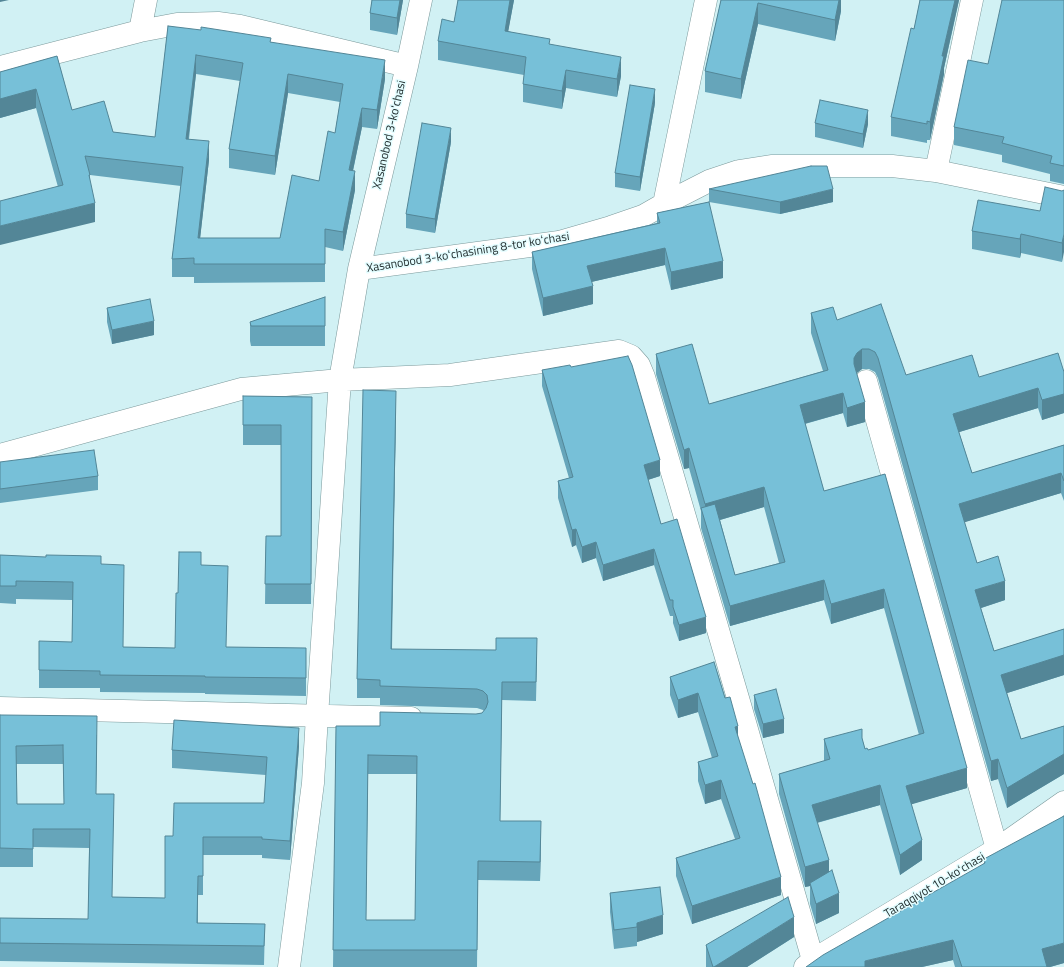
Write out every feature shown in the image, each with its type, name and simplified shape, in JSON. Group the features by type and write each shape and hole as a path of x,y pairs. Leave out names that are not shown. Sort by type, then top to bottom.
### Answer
{"street":[{"path":"140,31 146,0"},
{"name":"Xasanobod 3-koʻchasi","path":"289,967 313,783 340,380 359,269 421,0"},
{"path":"664,204 706,0"},
{"path":"936,171 972,0"},
{"path":"0,67 140,31 177,24 218,23 240,26 407,66"},
{"name":"Xasanobod 3-koʻchasining 8-tor koʻchasi","path":"359,269 559,242 643,216 709,181 739,171 771,166 892,166 936,171 1064,197"},
{"path":"0,455 241,389 340,380 450,375 619,352 631,356 639,365 647,384 743,712 809,964"},
{"path":"866,381 997,849"},
{"path":"0,708 428,718"},
{"name":"Taraqqiyot 10-koʻchasi","path":"809,964 997,849 1064,802"}],"building":[{"path":"372,0 400,0 397,18 370,13"},
{"path":"458,0 510,0 505,31 550,39 549,44 621,57 617,79 566,70 562,91 523,84 526,57 438,41 442,19 454,22"},
{"path":"721,0 839,0 835,20 758,3 741,79 705,71"},
{"path":"920,0 955,0 942,56 944,56 930,122 927,121 927,124 891,117 911,28 914,29"},
{"path":"1002,0 1064,0 1064,166 1050,163 1052,156 1002,143 1004,137 954,127 968,60 988,64"},
{"path":"168,26 201,30 201,27 271,38 270,42 385,60 377,110 362,108 349,170 355,171 343,232 325,229 325,264 194,264 194,258 172,259 183,167 85,156 95,203 0,226 0,201 63,185 36,89 0,99 0,72 57,56 72,110 104,101 113,132 155,137","holes":["196,55 243,63 229,149 275,156 288,74 343,84 335,133 328,131 319,181 292,175 280,238 198,238 209,141 186,139"]},
{"path":"630,85 655,89 640,177 615,173"},
{"path":"820,100 868,110 863,134 815,123"},
{"path":"422,123 451,128 435,219 406,214"},
{"path":"811,166 827,166 833,189 780,202 709,189"},
{"path":"1045,187 1062,191 1064,190 1064,234 1062,243 1021,234 1020,239 972,231 978,200 1040,211"},
{"path":"709,202 723,261 671,272 665,248 587,266 593,286 543,298 532,252 660,223 657,213"},
{"path":"325,297 325,326 251,326 250,322"},
{"path":"150,299 154,321 112,330 107,308"},
{"path":"881,304 906,375 972,355 979,377 1058,353 1064,372 1064,394 1042,400 1038,388 953,414 972,473 1064,445 1064,481 1061,473 959,504 977,563 998,556 1005,581 975,590 994,651 1064,629 1064,655 1001,675 1021,739 1064,726 1064,754 1007,788 998,759 991,761 878,358 875,352 869,349 862,349 854,358 854,364 865,402 847,408 843,393 800,405 824,491 885,474 967,768 906,786 922,840 900,855 880,785 812,805 829,860 805,867 779,774 830,759 824,739 862,729 862,738 865,749 867,748 868,750 924,733 884,589 831,604 824,580 730,606 701,508 715,504 735,575 785,562 764,487 705,504 689,448 684,450 656,354 692,344 709,404 828,370 811,313 833,307 837,320"},
{"path":"628,356 660,460 644,465 661,524 677,519 706,617 679,625 673,607 673,600 670,600 654,549 603,565 596,542 582,547 576,529 572,530 558,481 573,477 542,370 570,365 571,367"},
{"path":"363,390 396,391 391,649 496,650 496,638 537,638 536,682 502,682 500,821 541,821 540,862 478,861 477,950 333,950 336,726 380,726 380,712 476,714 482,713 488,702 487,695 483,691 477,689 380,686 380,680 357,679","holes":["368,755 417,756 415,920 366,920"]},
{"path":"243,396 312,397 311,584 265,584 266,536 281,536 281,425 243,425"},
{"path":"94,450 98,476 0,489 0,462"},
{"path":"179,552 201,552 201,565 228,566 226,647 306,648 306,678 100,675 100,671 39,670 39,641 72,642 73,582 16,581 16,586 0,586 0,555 46,557 46,555 101,556 101,564 124,565 123,647 175,648 176,593 178,593"},
{"path":"714,662 725,698 730,697 738,726 735,727 753,784 755,783 781,877 692,906 676,858 740,838 721,780 705,785 698,762 718,756 698,693 678,700 670,677"},
{"path":"776,689 784,719 763,724 754,695"},
{"path":"0,715 97,716 96,794 114,794 112,897 165,898 165,836 173,836 174,803 264,803 267,757 172,750 174,720 299,728 290,841 262,839 262,837 203,837 203,876 198,876 197,923 265,924 264,946 0,943 0,918 88,919 90,829 33,829 33,849 0,848","holes":["63,745 64,804 17,804 16,746"]},
{"path":"1064,816 1064,943 1042,949 1047,967 962,967 953,940 865,961 865,967 806,967 823,955 985,863 984,859"},
{"path":"832,870 839,893 816,904 810,883"},
{"path":"660,887 663,915 637,923 637,927 614,930 610,893"},
{"path":"788,897 794,917 713,967 706,945"}]}
